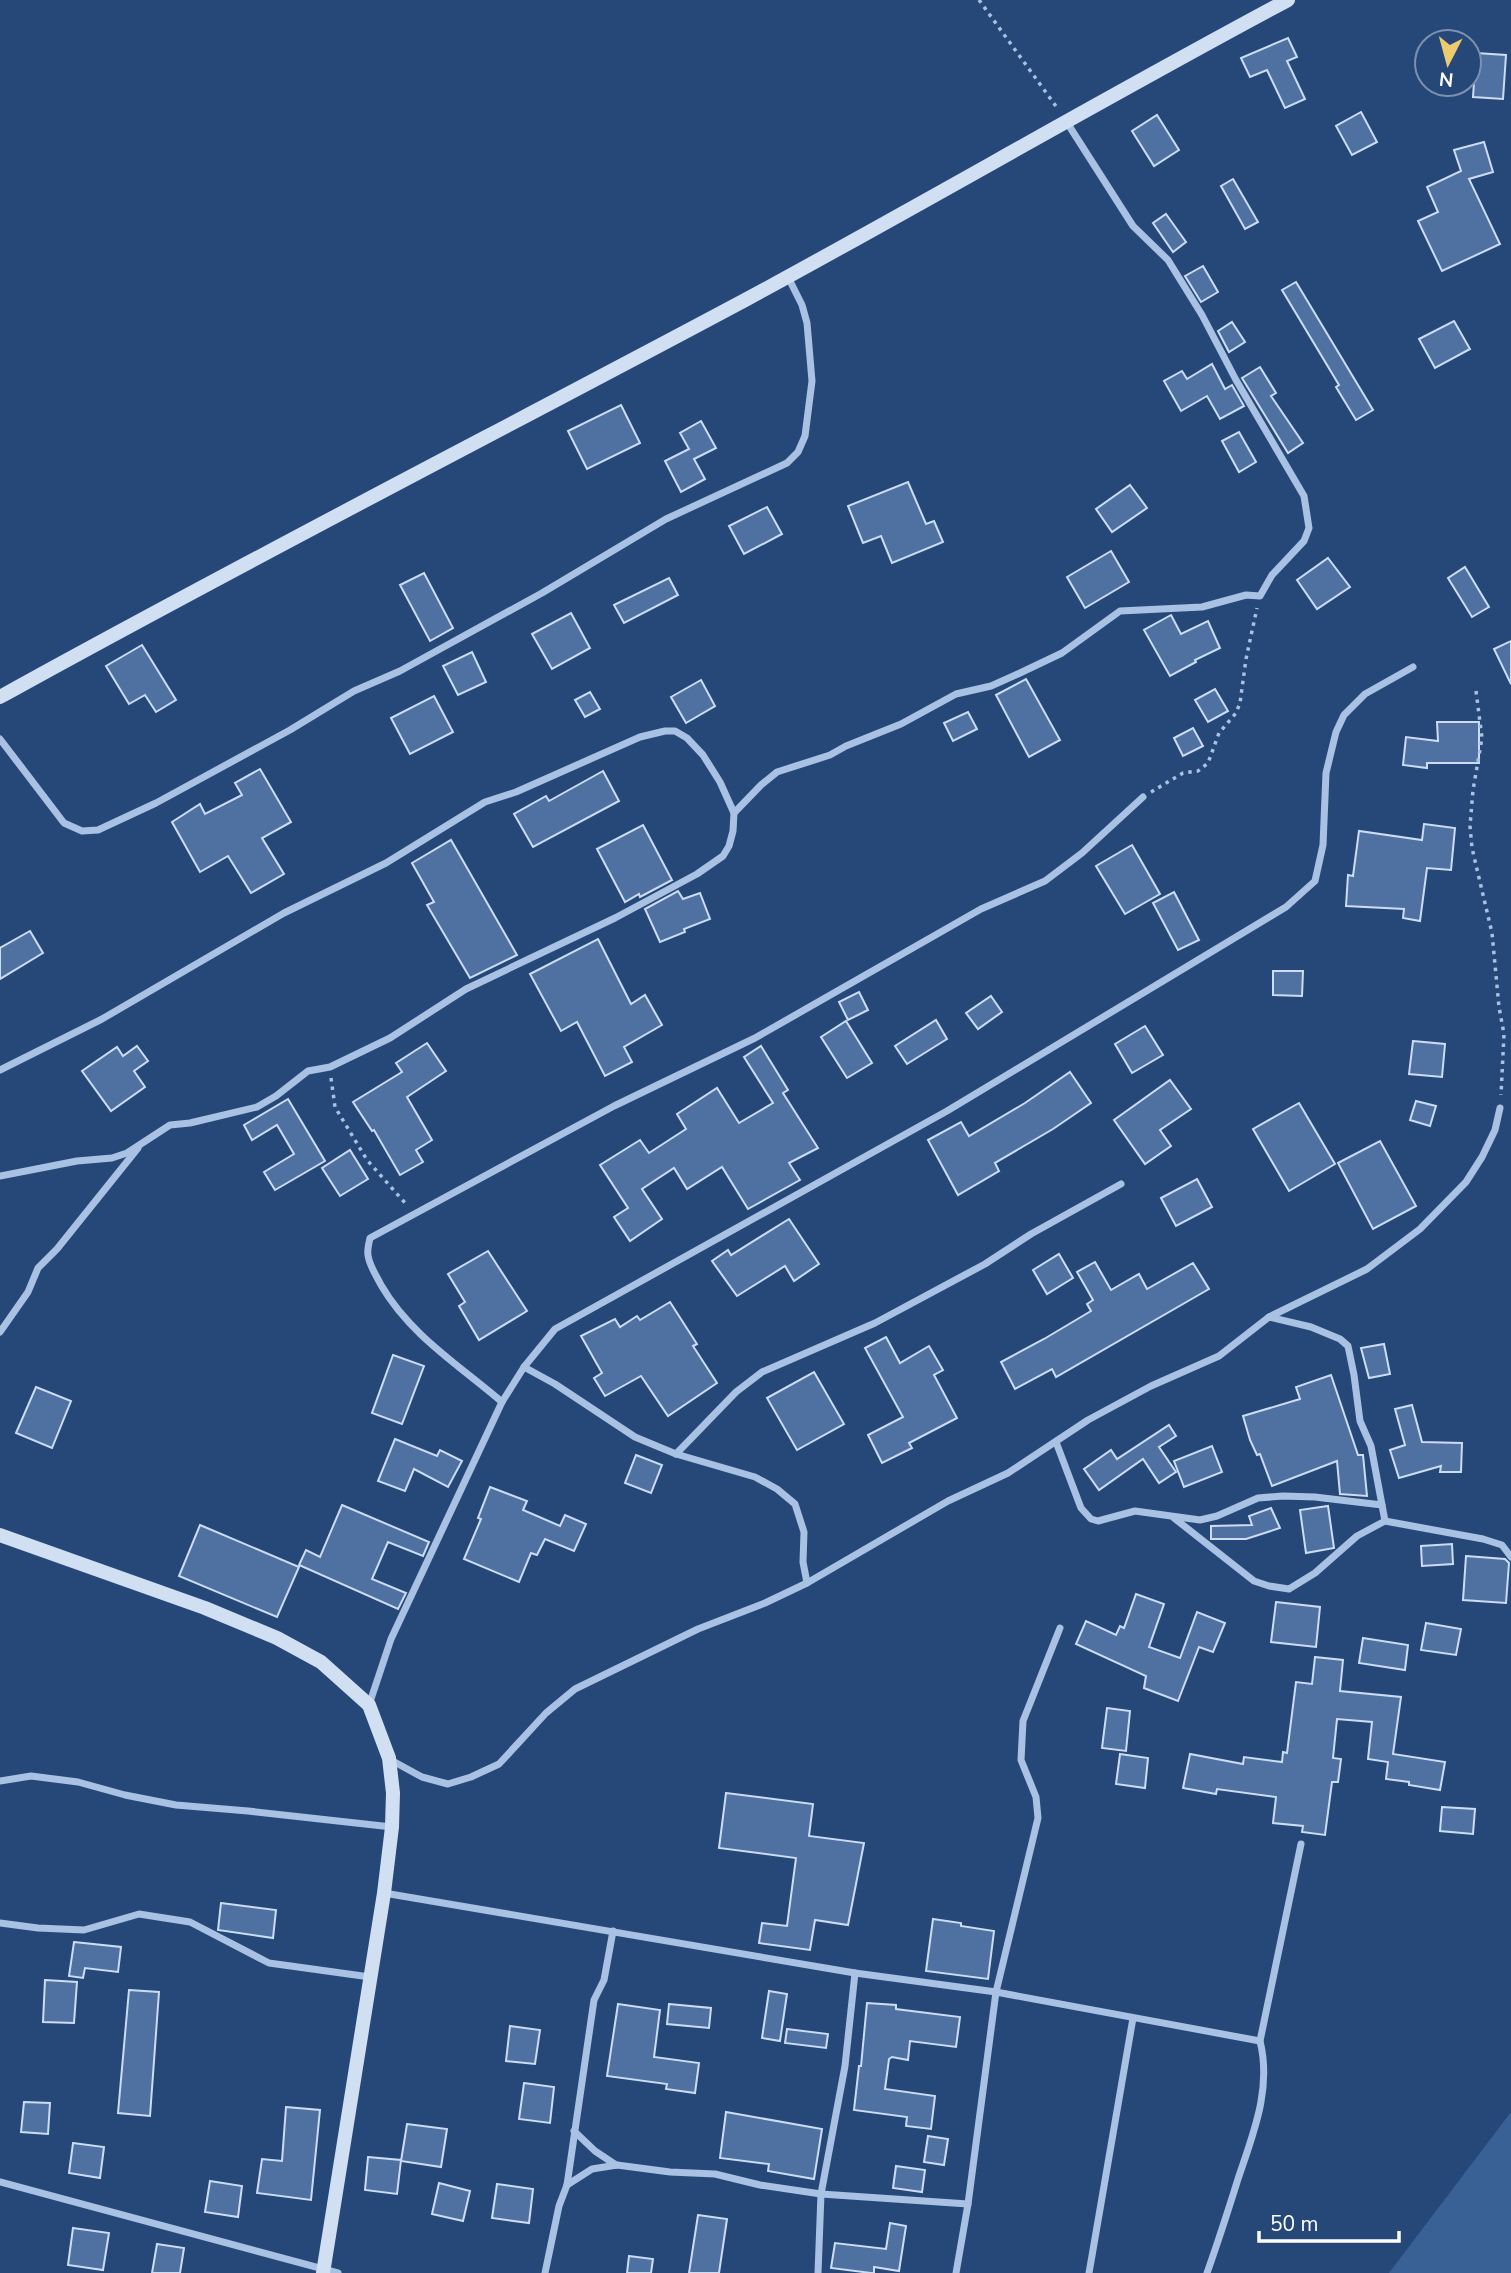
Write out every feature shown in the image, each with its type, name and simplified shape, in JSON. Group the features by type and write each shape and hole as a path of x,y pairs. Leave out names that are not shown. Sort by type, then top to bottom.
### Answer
{"street":[{"path":"0,697 136,621 788,276 1288,0"},
{"path":"734,813 778,772 830,755 901,724 956,694 991,686 1052,659 1120,611 1202,607 1245,595 1260,596 1272,576 1304,541 1309,528 1304,496 1236,380 1202,315 1168,260 1133,226 1066,121"},
{"path":"0,739 64,823 82,831 98,830 156,803 290,730 354,691 400,671 542,593 666,519 787,463 798,452 805,436 812,381 807,323 802,305 788,276"},
{"path":"369,1705 391,1639 502,1402 524,1367 555,1329 947,1111 1286,907 1315,881 1323,845 1326,773 1336,732 1345,715 1365,694 1413,667"},
{"path":"0,1070 102,1020 284,913 386,863 485,802 516,792 640,737 675,731 687,738 703,755 720,782 734,813 733,831 723,856 697,874 615,918 466,989 390,1038 330,1067 308,1071 257,1107 191,1123 170,1125 127,1153 112,1158 77,1161 0,1176"},
{"path":"502,1402 412,1327 387,1295 373,1270 368,1254 370,1238 614,1107 755,1038 981,909 1045,881 1082,853 1143,797"},
{"path":"389,1758 422,1777 448,1784 499,1764 547,1713 575,1689 698,1629 807,1583 948,1501 1008,1473 1088,1420 1130,1397 1219,1356 1269,1317 1367,1269 1420,1228 1466,1182 1477,1166 1495,1130 1500,1108"},
{"path":"0,1332 28,1292 38,1268 57,1250 143,1142"},
{"path":"676,1454 736,1392 762,1372 875,1323 985,1264 1031,1234 1121,1184"},
{"path":"1269,1317 1311,1327 1340,1339 1348,1346 1360,1421 1371,1446 1385,1521"},
{"path":"524,1367 555,1384 635,1437 676,1454 755,1477 777,1489 795,1504 804,1532 803,1562 807,1583"},
{"path":"1056,1442 1082,1508 1091,1519 1098,1521 1135,1511 1200,1520 1217,1516 1258,1498 1283,1496 1382,1505"},
{"path":"1172,1517 1254,1581 1289,1589 1315,1573 1357,1536 1385,1521 1483,1539 1502,1545 1511,1557"},
{"path":"0,1535 205,1608 277,1638 321,1662 369,1705 389,1758 393,1793 384,1893 328,2272 0,2182"},
{"path":"956,2273 968,2204 996,1992 1038,1818 1036,1797 1021,1760 1023,1721 1060,1628"},
{"path":"0,1781 31,1776 78,1782 176,1805 392,1827"},
{"path":"1207,2273 1259,2117 1265,2079 1264,2059 1259,2041 1301,1844"},
{"path":"384,1893 855,1973 996,1992 1259,2041"},
{"path":"0,1923 83,1930 139,1914 190,1922 269,1963 371,1977"},
{"path":"545,2273 559,2206 567,2185 594,2000 604,1980 613,1931"},
{"path":"818,2273 821,2194 845,2066 855,1973"},
{"path":"1089,2273 1133,2018"},
{"path":"574,2131 595,2151 617,2165"},
{"path":"567,2185 592,2169 617,2165 670,2172 715,2174 760,2185 821,2194 968,2204"}],"path":[{"path":"979,0 1066,121"},
{"path":"1143,797 1183,773 1198,771 1208,764 1219,733 1236,713 1240,703 1246,659 1260,596"},
{"path":"1476,691 1482,738 1470,826 1472,848 1492,933 1504,1034 1500,1108"},
{"path":"330,1067 335,1107 367,1160 401,1199"}],"shaded area":[{"path":"1511,2112 1511,2273 1389,2273"}],"building":[{"path":"1288,38 1297,57 1287,61 1305,99 1285,108 1267,70 1250,77 1241,58"},
{"path":"1483,53 1506,55 1503,99 1483,98"},
{"path":"1361,112 1377,142 1352,155 1336,126"},
{"path":"1157,115 1179,150 1154,166 1132,131"},
{"path":"1484,142 1493,172 1469,179 1500,244 1442,271 1418,221 1438,212 1427,187 1461,171 1454,150"},
{"path":"1233,179 1258,222 1245,229 1221,186"},
{"path":"1166,214 1186,242 1173,252 1153,223"},
{"path":"1203,266 1218,292 1201,302 1185,276"},
{"path":"1296,282 1373,410 1356,420 1336,387 1339,385 1282,290"},
{"path":"1454,321 1470,349 1435,368 1419,339"},
{"path":"1232,322 1245,342 1229,352 1218,331"},
{"path":"1212,364 1225,389 1232,385 1244,406 1220,419 1207,396 1181,411 1164,381 1182,371 1187,379"},
{"path":"1260,367 1276,393 1271,396 1303,443 1288,453 1242,378"},
{"path":"621,405 640,443 587,469 568,431"},
{"path":"701,421 716,448 694,459 705,479 681,492 665,461 689,449 680,433"},
{"path":"1239,432 1256,462 1239,472 1222,441"},
{"path":"908,482 926,524 934,521 943,542 892,563 881,536 863,543 848,506"},
{"path":"1130,485 1147,508 1112,532 1096,509"},
{"path":"767,507 782,534 744,554 729,526"},
{"path":"1111,551 1129,582 1085,608 1067,577"},
{"path":"1328,558 1350,587 1317,609 1297,580"},
{"path":"1465,567 1489,607 1472,617 1448,578"},
{"path":"424,573 453,628 430,641 400,585"},
{"path":"669,578 678,595 624,623 614,605"},
{"path":"571,613 590,648 552,669 532,634"},
{"path":"1171,615 1181,634 1208,621 1220,648 1170,676 1144,630"},
{"path":"1511,641 1511,684 1494,649"},
{"path":"142,645 176,700 156,712 145,695 129,704 106,666"},
{"path":"472,652 486,682 458,695 443,666"},
{"path":"1026,679 1060,740 1029,757 996,695"},
{"path":"701,680 715,706 686,723 671,697"},
{"path":"1215,689 1228,711 1208,722 1195,700"},
{"path":"590,692 600,709 585,717 575,700"},
{"path":"434,696 453,732 410,754 391,718"},
{"path":"968,712 977,729 953,741 944,723"},
{"path":"1437,722 1479,722 1479,763 1427,763 1427,768 1403,765 1406,737 1438,741"},
{"path":"1193,728 1203,746 1183,756 1174,738"},
{"path":"260,769 291,822 262,838 284,874 251,893 228,856 200,872 172,822 200,804 205,814 242,795 235,783"},
{"path":"603,771 619,801 533,847 514,814 546,796 549,801"},
{"path":"1424,824 1455,828 1451,870 1427,868 1420,921 1403,918 1404,909 1346,906 1348,875 1353,876 1359,831 1422,840"},
{"path":"643,825 672,880 625,902 597,849"},
{"path":"451,840 517,955 470,978 427,905 434,902 412,863"},
{"path":"1132,845 1160,894 1125,914 1096,866"},
{"path":"678,891 683,899 700,893 710,919 660,942 645,909"},
{"path":"1174,892 1199,940 1178,950 1153,903"},
{"path":"30,931 43,953 0,979 0,948"},
{"path":"598,939 631,1004 645,995 662,1025 624,1047 632,1062 605,1076 577,1022 561,1031 530,974"},
{"path":"1273,971 1303,971 1302,996 1273,995"},
{"path":"859,992 868,1010 848,1020 839,1002"},
{"path":"991,996 1002,1012 978,1029 966,1013"},
{"path":"936,1020 947,1039 907,1064 895,1046"},
{"path":"846,1021 872,1063 847,1078 821,1037"},
{"path":"1145,1026 1163,1055 1132,1073 1115,1044"},
{"path":"1413,1041 1445,1044 1442,1077 1409,1074"},
{"path":"427,1043 446,1071 407,1097 432,1140 416,1150 423,1162 400,1175 374,1130 372,1131 353,1102 402,1072 396,1063"},
{"path":"137,1046 148,1061 134,1071 145,1087 111,1111 82,1071 117,1047 123,1056"},
{"path":"761,1046 788,1090 783,1093 818,1148 789,1163 800,1180 748,1209 722,1167 687,1189 674,1168 642,1189 662,1219 630,1241 614,1217 628,1208 600,1165 640,1140 649,1153 686,1129 677,1114 717,1088 739,1123 773,1103 744,1057"},
{"path":"1070,1072 1091,1103 995,1163 999,1171 958,1195 928,1140 961,1122 969,1136"},
{"path":"1170,1080 1191,1109 1160,1130 1171,1146 1145,1164 1114,1120"},
{"path":"288,1099 325,1161 275,1190 264,1172 294,1154 277,1125 252,1140 244,1125"},
{"path":"1416,1101 1436,1106 1430,1126 1410,1120"},
{"path":"1299,1103 1335,1164 1289,1191 1253,1129"},
{"path":"1380,1141 1416,1206 1373,1229 1338,1163"},
{"path":"350,1150 368,1179 340,1196 322,1168"},
{"path":"1197,1179 1212,1207 1176,1226 1161,1198"},
{"path":"789,1219 819,1264 794,1281 785,1266 737,1296 712,1261 728,1250 731,1255"},
{"path":"488,1251 527,1311 479,1340 459,1306 465,1302 448,1274"},
{"path":"1059,1254 1073,1278 1047,1294 1033,1270"},
{"path":"1095,1262 1111,1290 1139,1274 1147,1289 1193,1263 1209,1289 1056,1377 1052,1369 1015,1389 1001,1362 1091,1311 1087,1304 1093,1300 1077,1272"},
{"path":"670,1302 697,1344 693,1346 717,1383 668,1416 641,1376 605,1396 594,1378 602,1373 581,1336 615,1319 620,1327 637,1316 640,1320"},
{"path":"886,1337 900,1363 929,1346 943,1370 934,1375 957,1418 909,1443 912,1448 882,1463 868,1435 903,1417 865,1348"},
{"path":"1384,1344 1390,1374 1369,1378 1361,1348"},
{"path":"393,1355 424,1366 402,1424 372,1413"},
{"path":"814,1372 844,1424 797,1450 767,1398"},
{"path":"1331,1375 1358,1455 1363,1455 1367,1496 1340,1494 1337,1461 1272,1486 1260,1454 1257,1455 1250,1440 1243,1416 1300,1399 1296,1387"},
{"path":"36,1387 71,1401 52,1448 16,1433"},
{"path":"1412,1405 1422,1442 1462,1443 1461,1472 1440,1472 1441,1466 1399,1478 1390,1450 1405,1445 1395,1409"},
{"path":"1169,1425 1176,1436 1159,1447 1176,1472 1159,1483 1143,1459 1099,1490 1084,1469 1111,1450 1117,1459"},
{"path":"395,1439 437,1456 440,1450 462,1461 448,1487 414,1469 405,1491 378,1481"},
{"path":"1212,1446 1222,1472 1184,1487 1174,1461"},
{"path":"636,1455 662,1465 651,1493 625,1483"},
{"path":"490,1487 527,1501 523,1510 560,1526 565,1515 586,1524 574,1551 545,1539 537,1555 531,1553 519,1582 464,1559 481,1519 478,1518"},
{"path":"342,1505 429,1542 423,1556 388,1542 372,1579 406,1593 398,1609 299,1565 306,1550 320,1557"},
{"path":"1328,1506 1334,1548 1306,1553 1300,1510"},
{"path":"1271,1508 1280,1528 1246,1539 1211,1539 1211,1526 1252,1525 1249,1516"},
{"path":"200,1525 299,1567 277,1617 179,1576"},
{"path":"1452,1544 1453,1564 1422,1566 1421,1546"},
{"path":"1466,1556 1505,1559 1509,1563 1506,1603 1463,1600"},
{"path":"1136,1594 1164,1604 1149,1647 1180,1658 1197,1612 1225,1623 1213,1652 1199,1647 1178,1701 1144,1688 1146,1676 1076,1644 1086,1621 1116,1635 1120,1626 1124,1628"},
{"path":"1276,1602 1320,1607 1316,1647 1271,1642"},
{"path":"1426,1623 1461,1629 1456,1655 1421,1650"},
{"path":"1363,1638 1408,1645 1405,1670 1359,1663"},
{"path":"1315,1657 1343,1660 1340,1691 1401,1697 1393,1754 1445,1762 1440,1790 1386,1779 1388,1762 1368,1759 1372,1722 1337,1719 1333,1758 1341,1759 1338,1782 1332,1782 1325,1835 1302,1832 1303,1826 1273,1823 1276,1797 1217,1789 1216,1794 1183,1788 1190,1754 1243,1764 1244,1757 1282,1762 1283,1752 1287,1753 1296,1682 1312,1684"},
{"path":"1107,1708 1130,1711 1126,1751 1102,1748"},
{"path":"1120,1754 1148,1758 1145,1788 1116,1784"},
{"path":"726,1793 813,1804 809,1836 864,1843 848,1925 815,1920 810,1950 759,1943 762,1923 787,1926 796,1858 719,1848"},
{"path":"1442,1807 1475,1809 1473,1834 1440,1831"},
{"path":"221,1903 276,1910 273,1938 218,1930"},
{"path":"933,1919 994,1931 988,1979 926,1971"},
{"path":"74,1942 121,1947 118,1972 85,1968 83,1978 69,1976"},
{"path":"45,1980 77,1982 74,2023 43,2022"},
{"path":"129,1990 159,1992 150,2116 118,2113"},
{"path":"769,1991 787,1994 780,2041 762,2038"},
{"path":"867,2003 896,2005 896,2009 960,2017 956,2047 910,2041 908,2060 892,2057 889,2059 885,2089 935,2096 931,2129 906,2126 907,2117 854,2110"},
{"path":"618,2004 660,2010 654,2057 699,2063 695,2093 666,2089 667,2084 607,2076"},
{"path":"669,2004 711,2008 709,2028 667,2024"},
{"path":"510,2026 540,2030 535,2064 506,2061"},
{"path":"787,2029 828,2034 826,2048 785,2043"},
{"path":"524,2083 554,2087 550,2123 519,2119"},
{"path":"24,2102 50,2103 48,2134 21,2132"},
{"path":"286,2107 320,2110 311,2200 257,2193 262,2159 282,2161"},
{"path":"726,2112 822,2129 814,2179 768,2171 769,2164 720,2158"},
{"path":"407,2124 447,2129 441,2167 401,2161"},
{"path":"928,2136 948,2139 944,2165 924,2162"},
{"path":"73,2143 104,2147 100,2178 69,2173"},
{"path":"368,2157 401,2160 397,2194 365,2190"},
{"path":"896,2166 925,2170 922,2192 893,2188"},
{"path":"210,2181 242,2186 238,2217 205,2212"},
{"path":"439,2183 470,2191 463,2221 432,2214"},
{"path":"497,2184 533,2189 529,2223 492,2218"},
{"path":"698,2215 727,2219 719,2273 689,2273"},
{"path":"890,2223 906,2226 899,2271 874,2267 874,2273 871,2273 831,2268 835,2243 886,2249"},
{"path":"73,2228 109,2233 103,2270 68,2265"},
{"path":"157,2244 184,2248 180,2273 152,2273"},
{"path":"629,2256 653,2259 651,2273 627,2273"}]}
